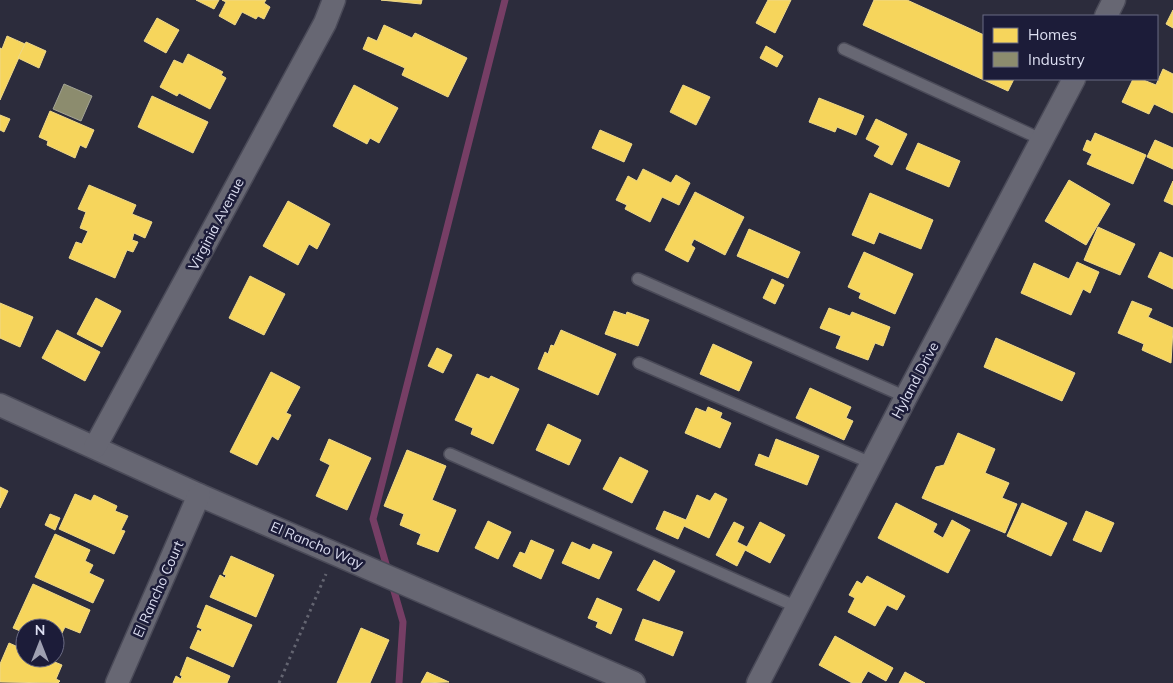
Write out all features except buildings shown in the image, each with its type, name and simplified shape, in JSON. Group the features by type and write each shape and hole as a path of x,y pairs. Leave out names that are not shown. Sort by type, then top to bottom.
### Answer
{"street":[{"name":"Virginia Avenue","path":"94,447 325,23 334,0"},
{"path":"1106,15 1114,0"},
{"name":"Hyland Drive","path":"758,683 906,396 1073,80"},
{"name":"El Rancho Way","path":"0,405 199,495 634,683"},
{"name":"El Rancho Court","path":"117,683 199,495"}],"lane":[{"path":"844,49 1043,140"},
{"path":"638,279 906,396"},
{"path":"639,364 871,464"},
{"path":"450,454 797,607"}],"path":[{"path":"279,683 327,571"}],"waterway":[{"path":"388,571 373,519 505,0"},
{"path":"392,584 403,622 399,683"}]}
